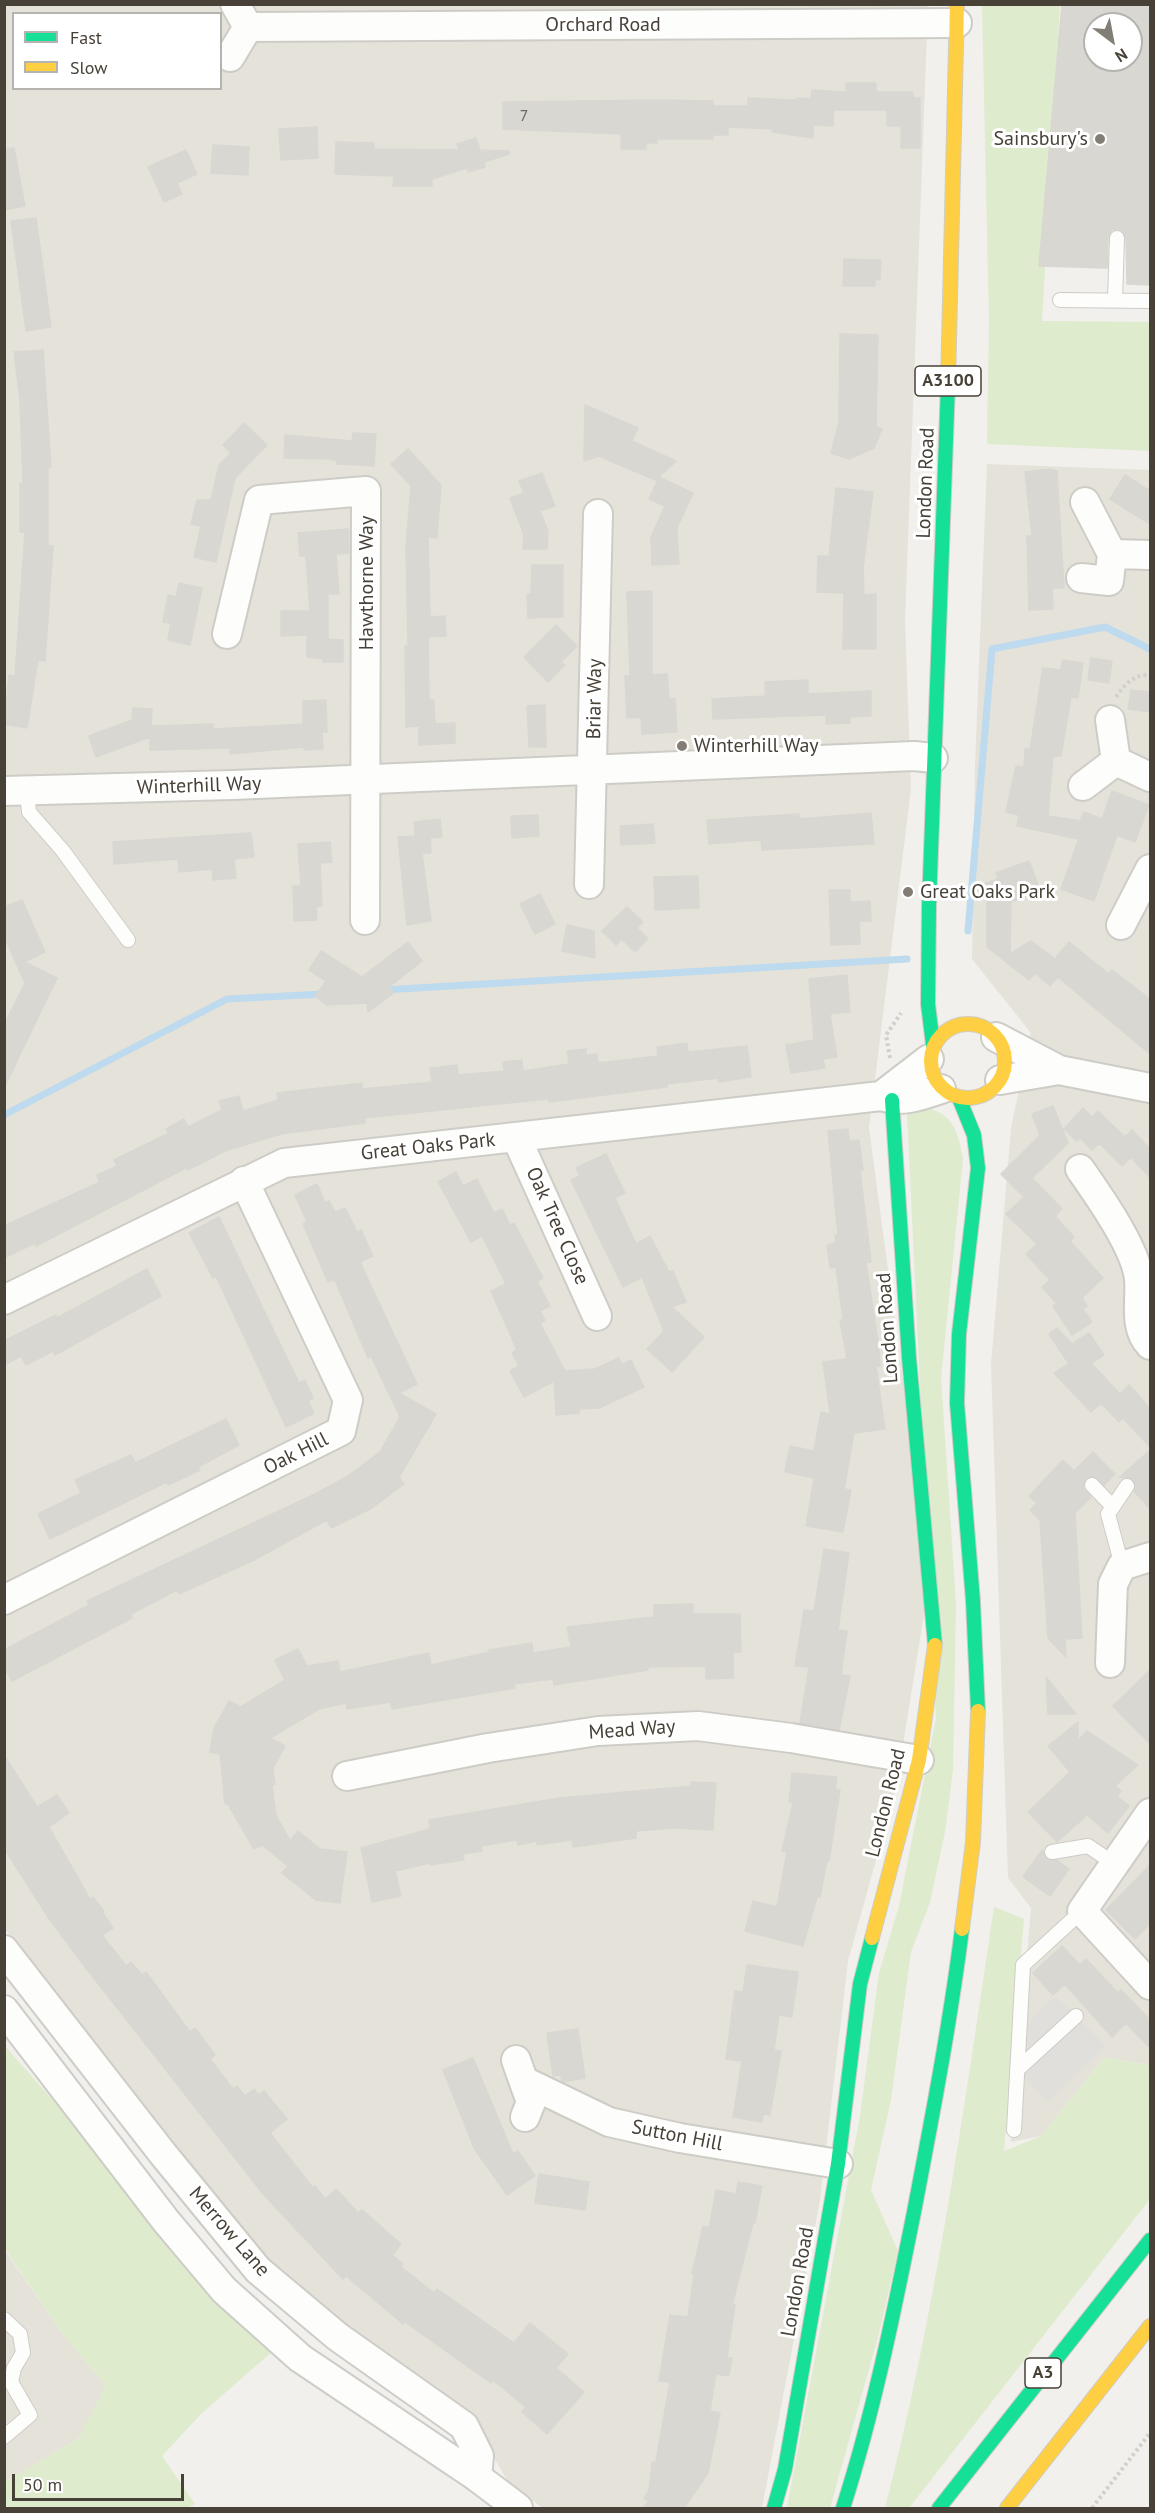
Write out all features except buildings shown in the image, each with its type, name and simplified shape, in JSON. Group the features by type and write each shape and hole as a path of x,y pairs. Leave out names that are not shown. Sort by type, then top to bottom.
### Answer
{"main road":[{"name":"London Road","path":"931,1052 928,1004 933,758 945,515 957,14"},
{"path":"930,963 942,981"},
{"path":"959,1008 969,1023"},
{"path":"843,2508 874,2402 936,2101 957,1970 973,1842 978,1722 974,1601 957,1403 959,1334 978,1168 974,1135 950,1094 932,1075 931,1052 942,1032 954,1026 969,1023 988,1030 1005,1050 1006,1062 1000,1080 983,1096 950,1094"},
{"name":"London Road","path":"774,2508 785,2469 838,2164 860,1984 919,1760 936,1637 909,1358 889,1093"},
{"name":"A3","path":"939,2508 1150,2240"},
{"path":"1007,2508 1150,2326"}],"street":[{"name":"Orchard Road","path":"230,57 242,16 957,14"},
{"name":"Hawthorne Way","path":"226,634 259,500 366,491 365,920"},
{"path":"1081,578 1109,581 1112,554 1085,502"},
{"name":"Briar Way","path":"589,884 594,770 598,514"},
{"path":"1112,554 1150,555"},
{"path":"1110,720 1116,761"},
{"name":"Winterhill Way","path":"16,791 914,756 933,758"},
{"path":"1116,761 1150,777"},
{"path":"1083,786 1116,761"},
{"path":"1121,925 1150,869"},
{"path":"996,1037 1059,1070 1150,1088"},
{"name":"Great Oaks Park","path":"889,1093 931,1052"},
{"path":"1000,1080 1059,1070"},
{"name":"Great Oaks Park","path":"4,1300 284,1163 889,1093 913,1098 950,1094"},
{"name":"Oak Tree Close","path":"516,1137 597,1316"},
{"path":"1080,1169 1112,1215 1139,1276 1140,1326 1150,1345"},
{"name":"Oak Hill","path":"4,1600 341,1431 348,1401 244,1181"},
{"path":"1110,1663 1113,1584 1122,1566 1150,1557"},
{"name":"Mead Way","path":"347,1776 488,1748 598,1731 698,1726 791,1738 919,1760"},
{"path":"1148,1821 1082,1911 1150,1985"},
{"name":"Merrow Lane","path":"4,1950 163,2154 258,2270 338,2337 464,2426 478,2456 477,2477"},
{"name":"Merrow Lane","path":"4,2010 166,2221 224,2290 300,2358 477,2477 518,2508"},
{"name":"Sutton Hill","path":"525,2117 531,2102 520,2070 609,2122 680,2138 838,2164"}],"lane":[{"path":"1115,300 1117,238"},
{"path":"1060,300 1150,301"},
{"path":"16,791 28,812 63,851 128,940"},
{"path":"1092,1485 1113,1507"},
{"path":"1122,1566 1108,1514 1127,1486"},
{"path":"1052,1852 1088,1846 1115,1864"},
{"path":"1014,2130 1023,1965 1082,1911"},
{"path":"1017,2070 1076,2016"},
{"path":"4,2319 20,2334 23,2353 8,2376 30,2415 4,2438"}],"path":[{"path":"1110,720 1114,699 1125,683 1142,674 1150,675"},
{"path":"889,1093 886,1035 901,1013 901,1004"},
{"path":"1092,2508 1150,2433"}],"shaded area":[{"path":"5,5 928,5 905,620 911,789 869,1128 907,1411 926,1602 896,1788 848,1961 820,2200 762,2508 543,2508 510,2485 473,2422 367,2348 260,2256 5,1929"},
{"path":"987,464 1150,470 1150,2065 1104,2058 1041,2136 1011,2142 1031,1908 1008,1878 991,1364 1011,1128 1031,1033 972,959 975,764"},
{"path":"1056,1996 1106,2046 1048,2102 1023,2077 1025,2026"},
{"path":"4,2249 61,2332 106,2385 79,2438 5,2482"}],"green space":[{"path":"982,5 1060,5 1042,321 1150,322 1150,451 987,444 989,321"},
{"path":"919,1107 939,1112 946,1117 956,1131 963,1159 941,1378 956,1604 953,1770 945,1832 930,1902 911,1952 891,2100 871,2190 898,2251 878,2337 830,2508 787,2508 860,2116 879,1973 899,1906 936,1718 907,1113"},
{"path":"994,1907 1024,1919 1004,2151 1041,2136 1104,2058 1150,2065 1150,2199 909,2508 885,2508 934,2285 960,2134"},
{"path":"4,2045 274,2350 201,2414 162,2456 195,2504 187,2508 5,2508 5,2482 79,2438 106,2385 61,2332 5,2249"}],"waterway":[{"path":"968,931 992,649 1105,627 1150,649"},
{"path":"383,990 907,959"},
{"path":"4,1115 227,999 324,994"}],"traffic: fast":[{"path":"933,1045 928,1004 929,906 948,384"},
{"path":"959,1098 974,1135 978,1168 959,1334 957,1403 973,1601 978,1711"},
{"path":"892,1100 909,1358 935,1645"},
{"path":"843,2508 874,2398 899,2287 940,2071 962,1929"},
{"path":"774,2508 785,2469 838,2164 860,1984 872,1938"},
{"path":"939,2508 1150,2240"}],"traffic: slow":[{"path":"948,384 957,4"},
{"path":"975,1024 995,1034 1003,1047 1005,1061 1003,1075 995,1088 982,1096 961,1098 941,1088 933,1075 931,1054 941,1034 954,1026 975,1024"},
{"path":"872,1938 919,1760 935,1645"},
{"path":"962,1929 973,1842 978,1711"},
{"path":"1007,2508 1150,2326"}],"place":[{"name":"Sainsbury's","path":"1100,139"},
{"name":"Winterhill Way","path":"682,746"},
{"name":"Great Oaks Park","path":"908,892"}]}
